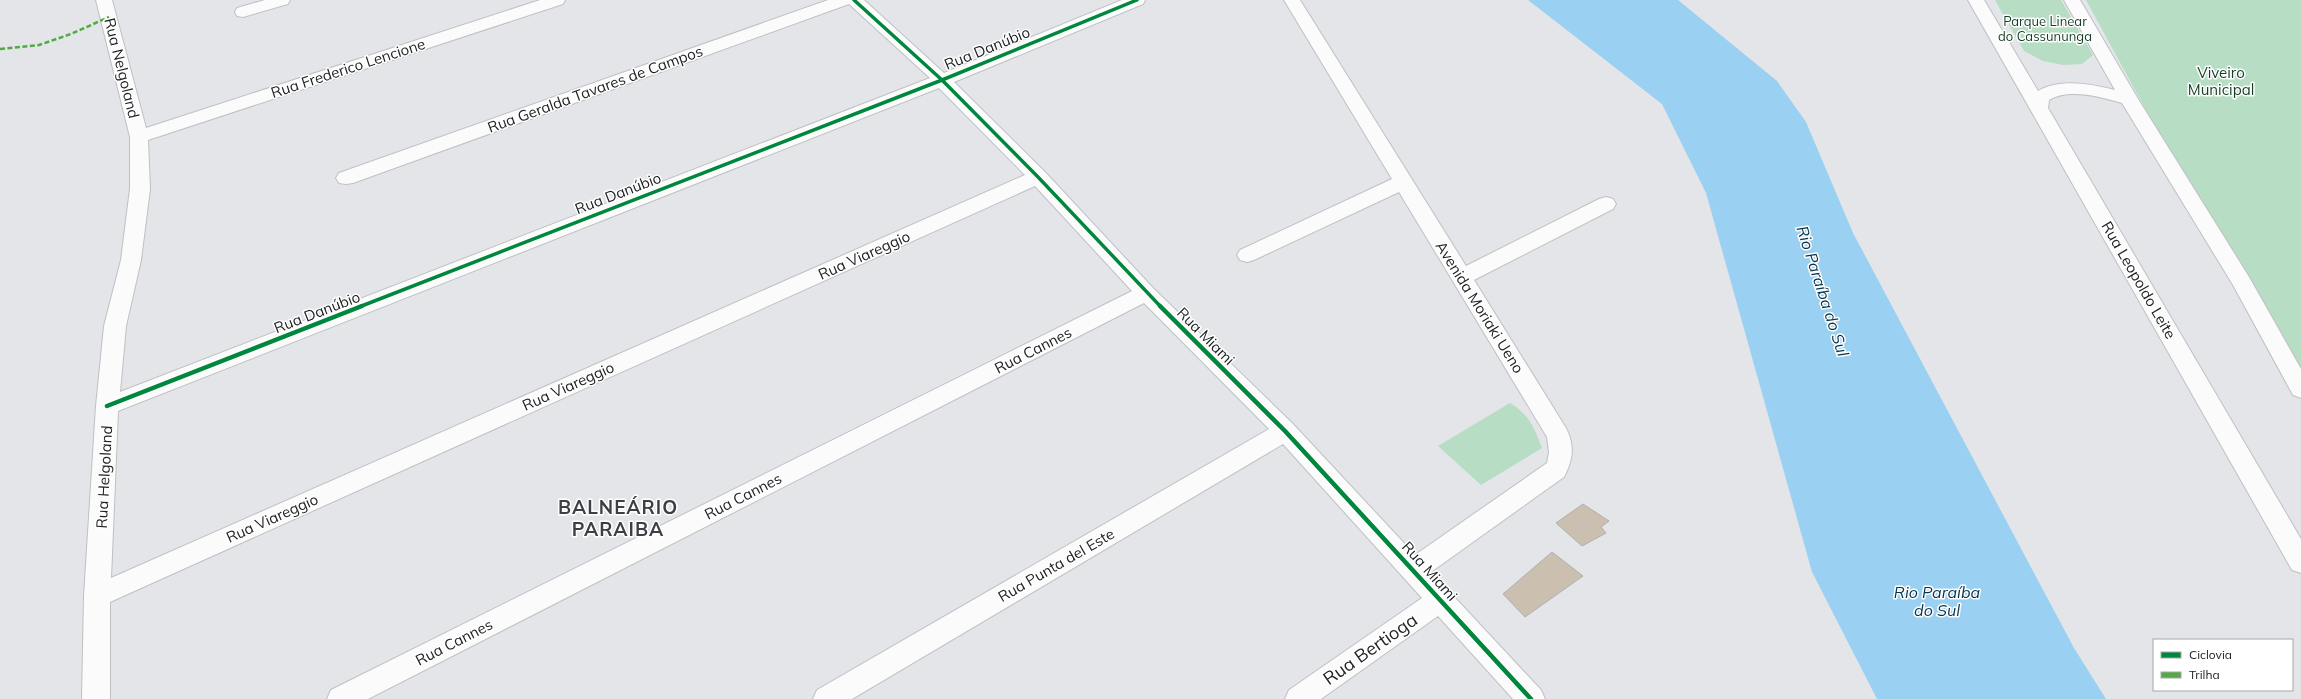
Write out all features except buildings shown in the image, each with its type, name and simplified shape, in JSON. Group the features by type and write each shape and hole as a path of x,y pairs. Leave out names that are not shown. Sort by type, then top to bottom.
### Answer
{"street":[{"name":"Rua Nelgoland","path":"104,0 139,137"},
{"path":"243,12 282,0"},
{"name":"Rua Frederico Lencione","path":"139,137 557,0"},
{"name":"Rua Geralda Tavares de Campos","path":"346,178 844,0"},
{"name":"Rua Miami","path":"854,0 942,80 1038,177 1146,293 1285,431 1531,699"},
{"name":"Rua Danúbio","path":"107,406 942,80 1137,0"},
{"name":"Avenida Moriaki Ueno","path":"1292,0 1558,435 1562,447 1562,460 1556,470 1414,570"},
{"name":"Rua Leopoldo Leite","path":"1976,0 2038,110 2102,216 2301,562"},
{"path":"2072,0 2124,91 2242,282 2301,389"},
{"path":"2020,78 2054,89 2099,92 2124,91"},
{"path":"2020,78 2124,91"},
{"path":"2038,110 2040,98 2054,89"},
{"name":"Rua Helgoland","path":"96,699 97,596 107,406 115,326 131,260 140,189 139,137"},
{"name":"Rua Viareggio","path":"97,596 1038,177"},
{"path":"1247,255 1403,182"},
{"path":"1462,277 1606,204"},
{"name":"Rua Cannes","path":"341,699 1146,293"},
{"name":"Rua Punta del Este","path":"827,699 1285,431"},
{"name":"Rua Bertioga","path":"1299,699 1440,600"}],"green space":[{"name":"Parque Linear do Cassununga","path":"1995,0 2061,0 2093,55 2082,64 2063,65 2043,61 2024,51"},
{"name":"Viveiro Municipal","path":"2086,0 2301,0 2301,377 2221,248"},
{"path":"1510,403 1522,412 1530,422 1537,434 1542,448 1481,485 1438,446"}],"water":[{"name":"Rio Paraíba do Sul","path":"1528,0 1678,0 1777,81 1806,122 1853,233 2074,648 2106,699 1877,699 1812,572 1706,193 1662,104"}],"marked path":[{"path":"0,49 39,45 71,34 109,17"}],"cycle path":[{"path":"854,0 942,80 1038,177 1146,293 1285,431 1531,699"},
{"path":"107,406 942,80 1137,0"}],"district":[{"name":"BALNEÁRIO PARAIBA","path":"618,518"}]}
